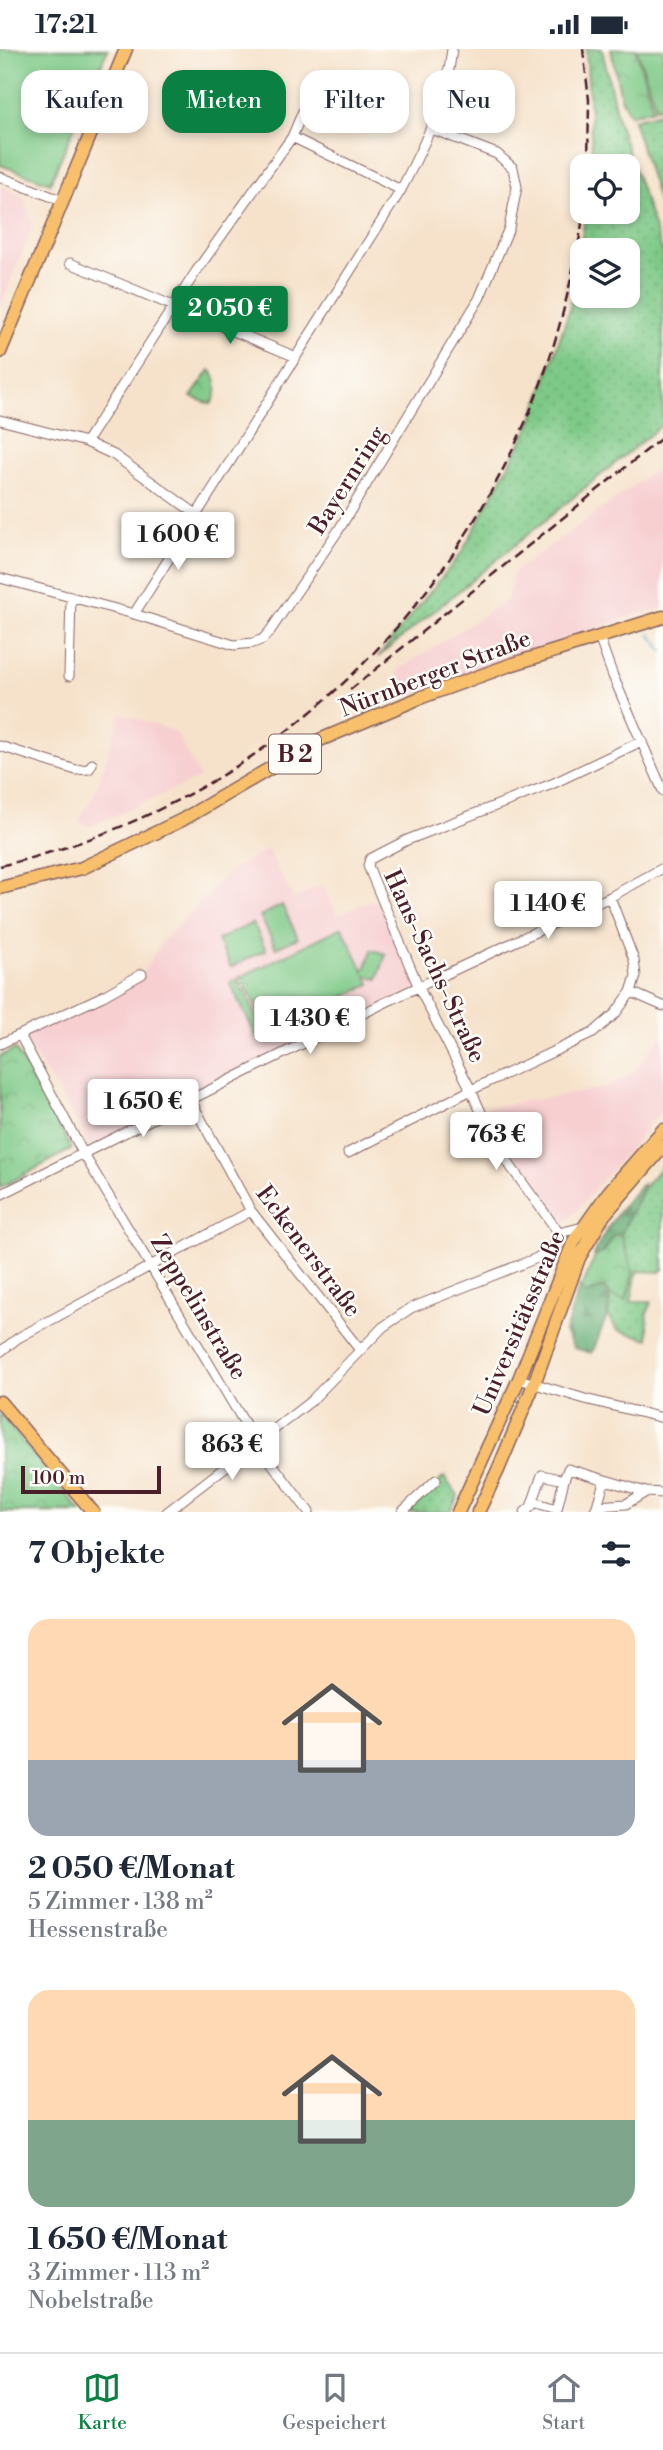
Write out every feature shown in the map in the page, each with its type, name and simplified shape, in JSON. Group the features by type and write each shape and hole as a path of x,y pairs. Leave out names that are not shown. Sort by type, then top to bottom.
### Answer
{"main road":[{"path":"0,352 126,49"},
{"name":"Nürnberger Straße","path":"0,888 82,868 182,820 327,737 448,688 663,617"},
{"name":"Universitätsstraße","path":"458,1512 519,1379 565,1260 583,1227 608,1193 663,1130"},
{"name":"Universitätsstraße","path":"478,1512 534,1384 570,1281 589,1237 617,1199 663,1147"},
{"path":"0,1402 93,1512"}],"street":[{"path":"448,70 452,49"},
{"path":"86,442 229,222 292,137 300,118"},
{"path":"134,614 401,190 430,133"},
{"name":"Bayernring","path":"0,578 134,614 234,645 263,639 355,504 479,299 509,228 517,187 513,169 497,155 442,133"},
{"path":"292,137 401,190"},
{"path":"0,177 63,201"},
{"path":"70,263 296,357"},
{"path":"0,420 86,442 114,455 196,514"},
{"path":"69,676 71,597"},
{"path":"598,637 663,791"},
{"name":"Hans-Sachs-Straße","path":"559,1233 511,1167 490,1132 419,988 368,866 370,859 407,840 552,783 642,741"},
{"path":"0,746 76,770 89,769 92,764"},
{"path":"0,1195 386,1002 610,897 663,868"},
{"path":"348,1153 471,1090 593,1033 615,1014 631,992 636,977 635,963 610,897"},
{"path":"0,1044 103,996 142,974"},
{"path":"631,992 663,1006"},
{"name":"Zeppelinstraße","path":"20,1035 83,1153 152,1264 257,1444 309,1512"},
{"name":"Eckenerstraße","path":"190,1099 251,1212 360,1350"},
{"path":"0,1352 18,1338 251,1212"},
{"path":"167,1512 311,1401 383,1327 411,1308 537,1258 551,1248 559,1233 583,1227"},
{"path":"519,1379 585,1399 663,1417"},
{"path":"533,1501 557,1509 568,1469 646,1492 663,1493"},
{"path":"525,1512 531,1507 542,1475 564,1481"},
{"path":"402,1512 436,1480"},
{"path":"608,1481 603,1485 596,1509 626,1504 646,1492"}],"shaded area":[{"path":"0,185 24,197 33,225 0,308"},
{"path":"658,468 663,483 663,608 637,614 408,697 397,671 507,600 513,573"},
{"path":"121,713 176,732 200,778 89,827 79,820 96,790"},
{"path":"267,849 294,899 322,885 338,915 367,902 385,902 417,987 191,1099 89,1146 77,1121 21,1035 142,974 162,942 230,871"},
{"path":"663,1032 663,1110 563,1226 515,1162 485,1108 606,1088 635,1071"}],"green space":[{"path":"0,49 108,49 99,70 21,70 21,133 72,133 50,183 0,165"},
{"path":"586,49 602,49 618,122 629,154 592,154"},
{"path":"611,49 636,49 653,109 630,115 621,98"},
{"path":"637,49 663,49 663,106 656,108"},
{"path":"663,112 663,217 633,120"},
{"path":"640,186 663,253 663,424 378,657 462,552 531,424 570,308 640,308 640,238 582,238 584,224 640,224"},
{"path":"210,370 215,377 216,387 211,404 191,397"},
{"path":"282,905 298,938 276,948 260,916"},
{"path":"253,923 266,950 231,967 217,940"},
{"path":"342,927 364,972 372,950 386,954 378,979 367,976 370,984 270,1034 241,977"},
{"path":"238,979 265,1034 257,1038 230,983"},
{"path":"15,1049 72,1149 0,1188 0,1056"},
{"path":"663,1165 663,1269 660,1272 637,1271 631,1302 652,1302 647,1313 649,1339 617,1330 608,1315 610,1295 626,1300 633,1274 621,1234 643,1188"},
{"path":"642,1184 643,1188 621,1234 614,1235 604,1252 595,1256 609,1226"},
{"path":"621,1234 633,1274 626,1301 610,1295 604,1287 586,1294 581,1290 595,1256 604,1252 614,1235"},
{"path":"579,1287 586,1294 605,1287 610,1295 608,1313 592,1353 574,1348 565,1332"},
{"path":"0,1414 81,1512 0,1512"},
{"path":"444,1477 458,1496 450,1512 408,1512"}],"waterway":[{"path":"650,634 663,651"}],"railway":[{"path":"583,49 589,100 588,154"},
{"path":"0,866 84,841 164,807 237,766 305,717 367,660 422,597 471,526 513,449 541,383 556,338 582,224"},
{"path":"350,690 663,437"}]}
